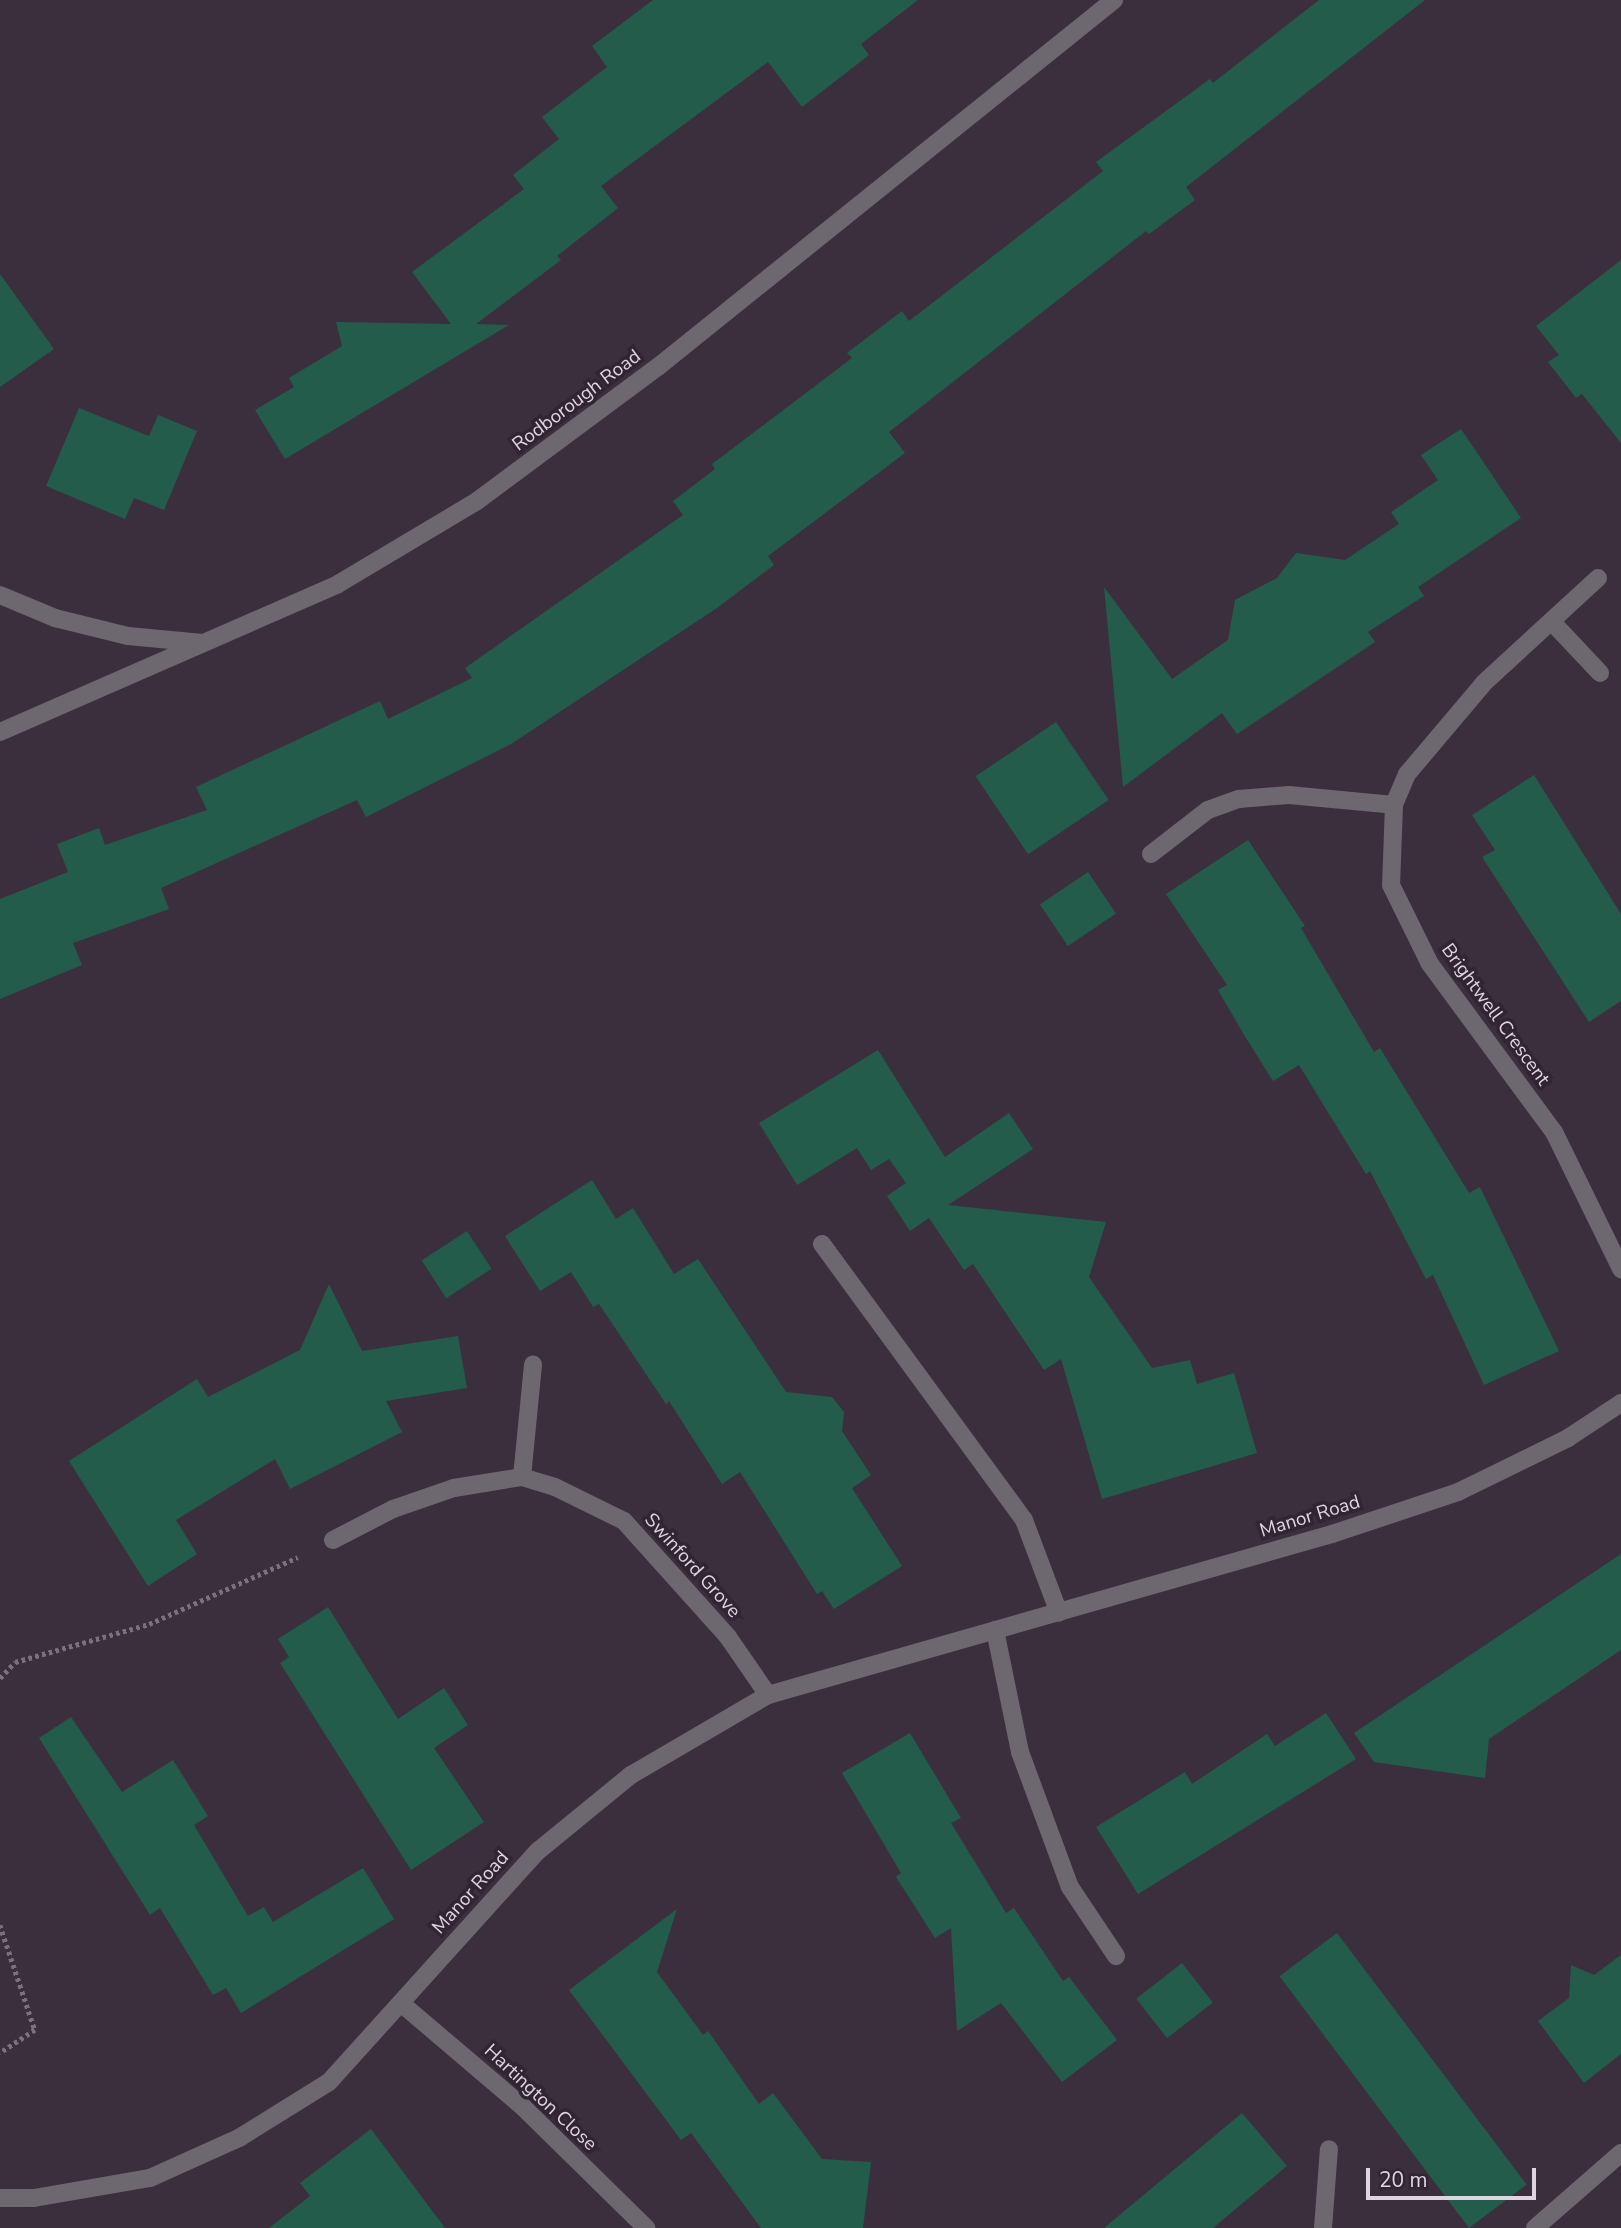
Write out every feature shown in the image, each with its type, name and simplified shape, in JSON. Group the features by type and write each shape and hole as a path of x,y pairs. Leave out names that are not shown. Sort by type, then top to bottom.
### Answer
{"street":[{"name":"Rodborough Road","path":"0,732 338,584 477,501 659,366 1114,0"},
{"name":"Brightwell Crescent","path":"1598,578 1484,683 1407,774 1394,806 1391,885 1430,964 1554,1132 1621,1269"},
{"path":"0,596 55,618 128,636 206,643"},
{"path":"1552,622 1600,673"},
{"path":"1151,855 1208,810 1239,799 1289,795 1394,806"},
{"path":"822,1244 1024,1520 1059,1613"},
{"path":"522,1477 533,1365"},
{"name":"Manor Road","path":"0,2198 34,2198 150,2178 239,2138 329,2082 538,1851 631,1775 768,1695 1332,1534 1458,1492 1568,1438 1621,1402"},
{"name":"Swinford Grove","path":"333,1540 393,1509 454,1488 522,1477 555,1487 624,1521 728,1637 768,1695"},
{"path":"995,1630 1020,1752 1047,1826 1070,1887 1116,1955"},
{"name":"Hartington Close","path":"402,2004 523,2107 646,2228"},
{"path":"1323,2228 1329,2149"},
{"path":"1535,2228 1621,2153"}],"path":[{"path":"0,1678 15,1662 149,1624 333,1540"},
{"path":"0,1925 35,2030 0,2053"}],"building":[{"path":"653,0 918,0 861,44 869,55 802,107 768,62 601,186 618,208 557,256 561,260 476,324 509,325 285,459 255,410 294,387 289,378 342,346 336,322 451,324 412,272 524,189 513,175 559,139 542,117 607,67 592,46"},
{"path":"1319,0 1425,0 1186,187 1195,200 1149,234 1146,231 889,432 905,453 768,556 774,565 717,608 511,744 366,817 357,800 161,888 169,909 73,943 82,965 0,999 0,899 68,872 57,844 99,828 105,845 207,810 196,787 380,701 388,719 472,678 465,668 683,515 673,501 715,469 712,464 852,358 847,353 902,311 909,321 1103,171 1096,162 1210,79 1213,83"},
{"path":"1621,260 1621,443 1582,394 1576,398 1548,362 1559,355 1536,326"},
{"path":"0,274 54,349 0,387"},
{"path":"79,408 149,436 158,415 197,431 164,510 134,498 125,519 46,486"},
{"path":"1461,429 1521,518 1418,587 1424,596 1368,632 1375,642 1237,734 1222,713 1123,787 1104,587 1172,679 1228,640 1235,600 1277,578 1296,553 1345,560 1399,524 1391,512 1438,480 1421,455"},
{"path":"1056,722 1109,800 1028,854 976,776"},
{"path":"1534,775 1621,914 1621,1001 1589,1022 1482,857 1495,850 1472,815"},
{"path":"1248,840 1305,926 1301,928 1374,1052 1380,1048 1469,1193 1480,1187 1559,1351 1484,1385 1433,1275 1426,1279 1370,1171 1366,1174 1299,1065 1273,1081 1246,1038 1218,990 1227,985 1166,894"},
{"path":"1088,872 1116,913 1068,946 1040,904"},
{"path":"878,1050 945,1157 1009,1113 1033,1149 948,1205 1106,1222 1089,1277 1152,1368 1190,1360 1197,1384 1234,1373 1257,1453 1102,1499 1061,1359 1044,1370 973,1264 964,1270 929,1218 910,1231 887,1196 906,1183 889,1159 871,1170 857,1148 797,1185 759,1123"},
{"path":"592,1180 616,1219 633,1208 674,1274 698,1259 786,1392 832,1397 844,1412 842,1431 871,1475 852,1488 902,1566 834,1609 822,1591 817,1594 740,1472 722,1484 669,1401 666,1404 599,1304 593,1307 571,1272 540,1291 505,1236"},
{"path":"467,1231 492,1269 446,1298 422,1260"},
{"path":"329,1284 362,1351 458,1336 467,1388 386,1401 402,1432 290,1489 275,1459 176,1520 197,1554 148,1586 69,1461 197,1379 208,1397 300,1350"},
{"path":"1621,1554 1621,1650 1489,1739 1485,1778 1374,1762 1354,1733"},
{"path":"328,1607 398,1719 444,1688 468,1725 434,1748 484,1822 411,1870 280,1663 289,1657 278,1639"},
{"path":"1326,1713 1356,1759 1138,1894 1096,1827 1185,1772 1192,1784 1267,1734 1275,1746"},
{"path":"71,1717 122,1792 173,1760 208,1816 194,1825 248,1916 264,1907 273,1922 363,1868 394,1919 241,2013 226,1988 213,1995 160,1908 150,1915 39,1738"},
{"path":"910,1733 961,1818 951,1823 1006,1913 1014,1908 1063,1981 1069,1977 1117,2040 1062,2082 1001,2003 957,2031 951,1928 935,1938 896,1877 901,1873 842,1773"},
{"path":"677,1909 657,1972 703,2035 708,2031 759,2104 773,2093 822,2159 871,2162 863,2228 761,2228 691,2133 681,2140 569,1990"},
{"path":"1337,1933 1527,2185 1469,2228 1279,1976"},
{"path":"1621,1955 1621,2054 1584,2083 1538,2021 1569,1998 1571,1965 1594,1975"},
{"path":"1182,1963 1213,2002 1167,2038 1136,1999"},
{"path":"1242,2113 1287,2166 1213,2228 1104,2228"},
{"path":"371,2129 445,2228 269,2228 310,2196 300,2183"}]}
